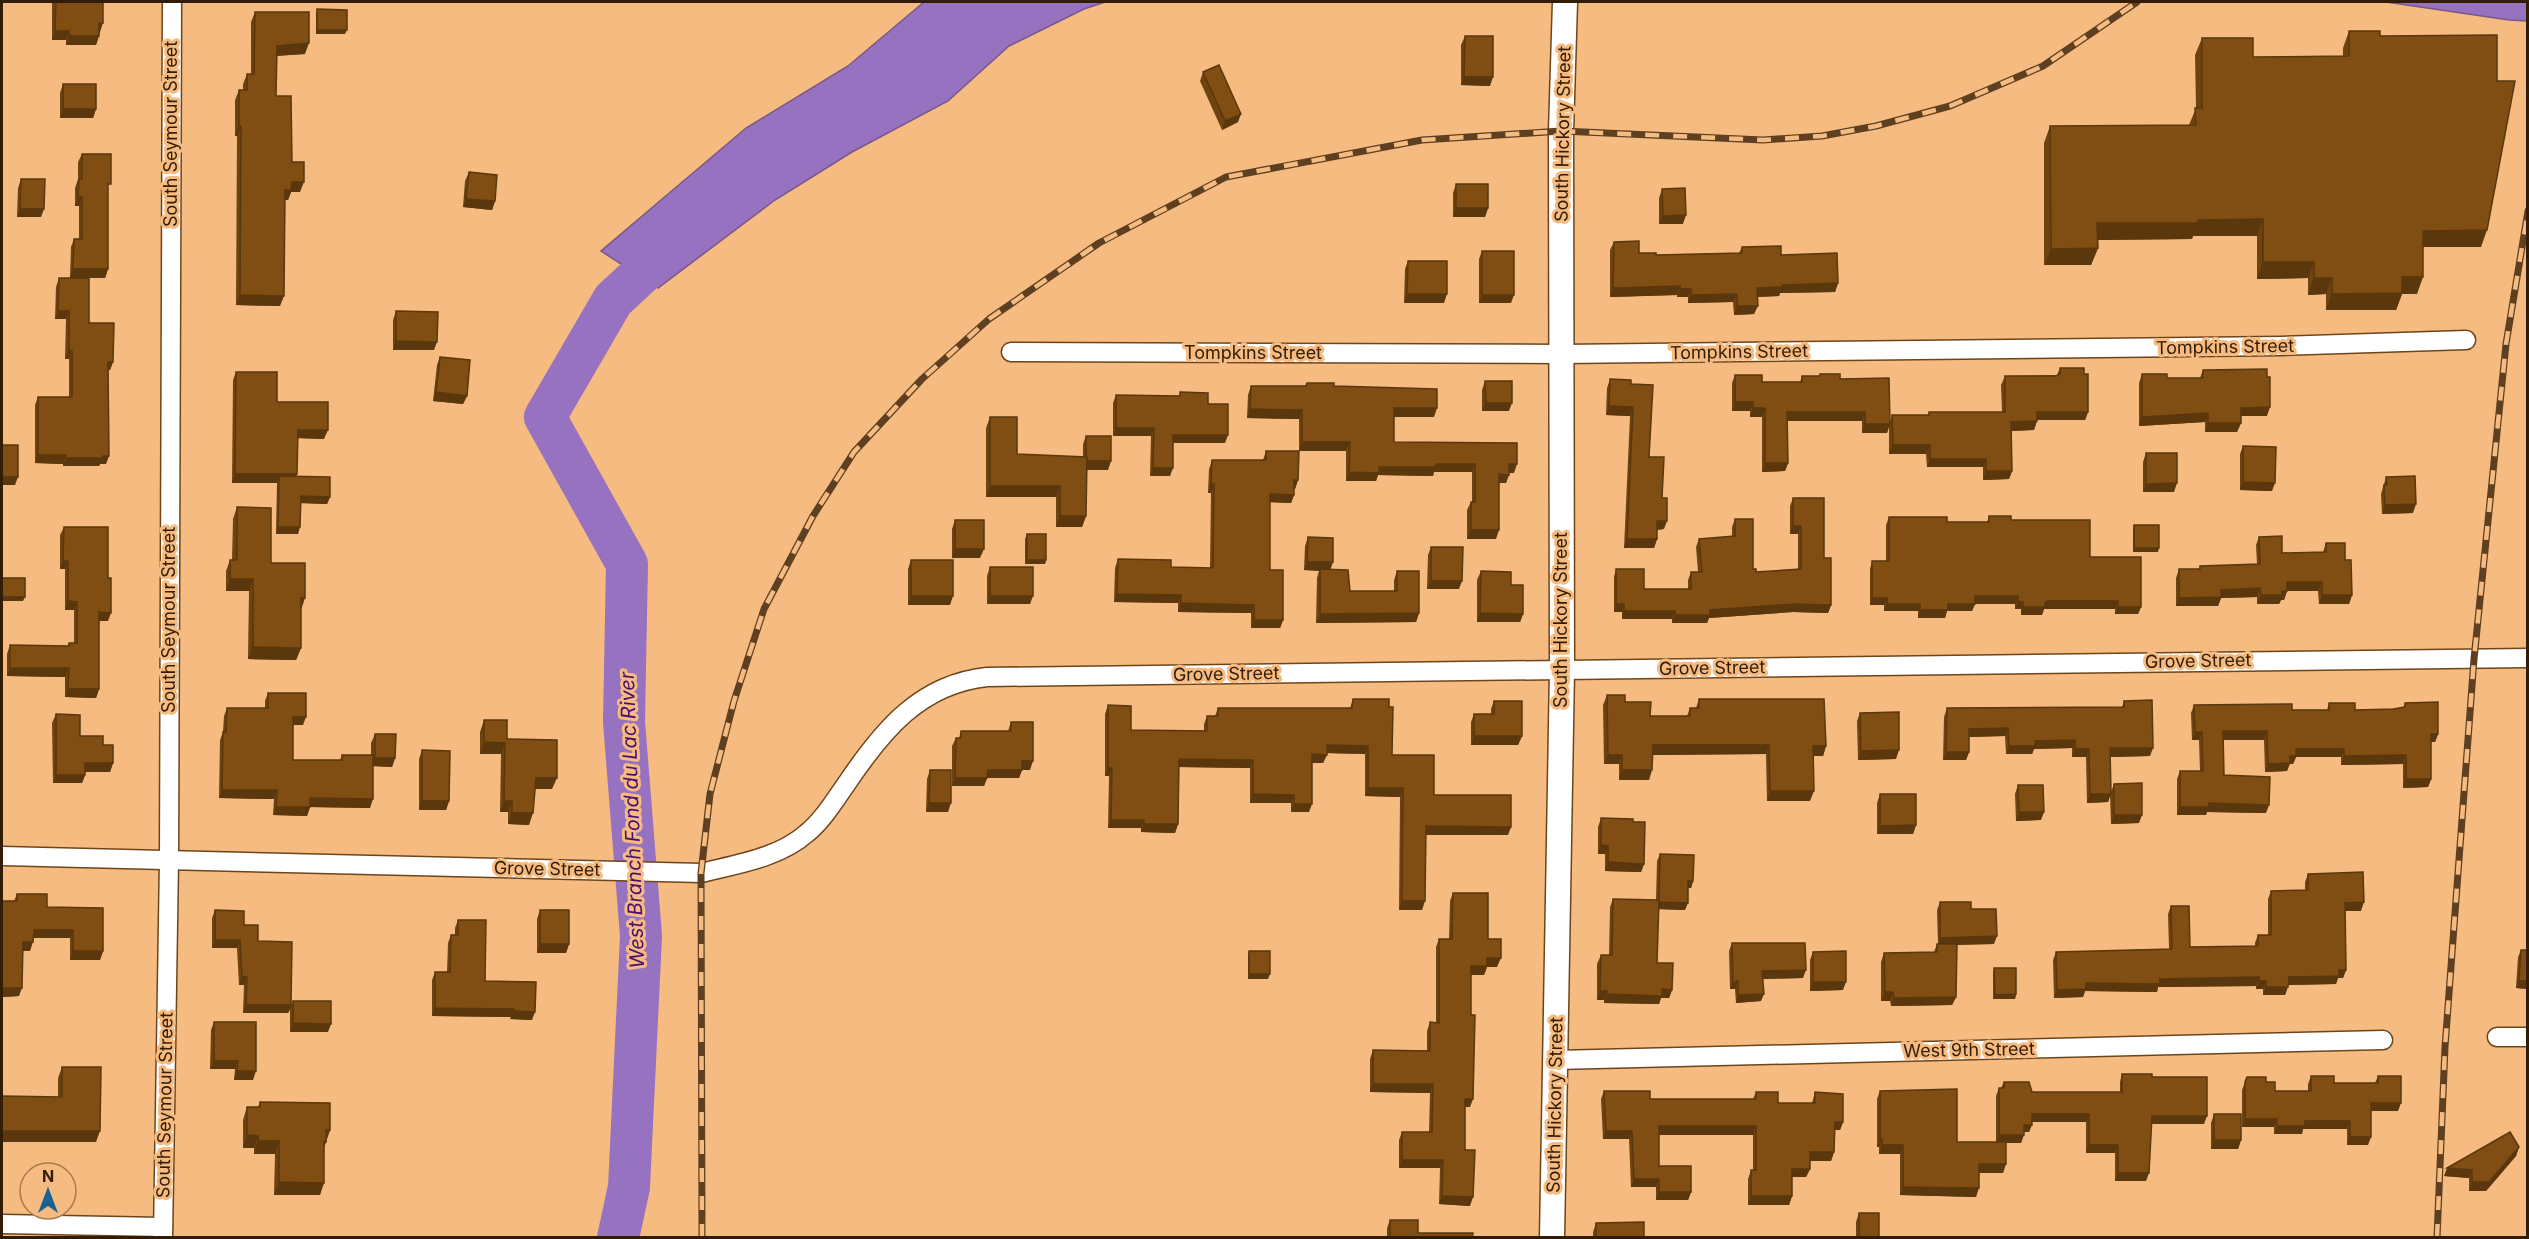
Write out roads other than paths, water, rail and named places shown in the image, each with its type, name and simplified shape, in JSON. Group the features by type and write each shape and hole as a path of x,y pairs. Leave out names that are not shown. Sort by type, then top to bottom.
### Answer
{"street":[{"name":"South Seymour Street","path":"163,1232 169,860 172,2"},
{"name":"South Hickory Street","path":"1552,1238 1562,670 1561,131 1565,2"},
{"name":"Tompkins Street","path":"1011,352 1562,354 2282,346 2466,340"},
{"name":"Grove Street","path":"2,856 701,873 780,851 794,844 817,824 886,729 927,696 965,679 987,677 2528,658"},
{"path":"2497,1037 2528,1037"},
{"name":"West 9th Street","path":"1556,1060 2383,1040"},
{"path":"2,1224 163,1232"}],"waterway":[{"name":"West Branch Fond du Lac River","path":"618,1238 629,1187 641,936 624,722 627,564 545,417 613,300 681,237"}],"railway":[{"path":"702,1238 701,873 710,794 734,701 764,609 813,516 854,452 922,379 989,319 1099,243 1226,177 1422,140 1561,131 1763,140 1822,136 1876,126 1950,106 2043,66 2137,2"},
{"path":"2437,1238 2445,1047 2474,659 2506,344 2528,211"}]}
